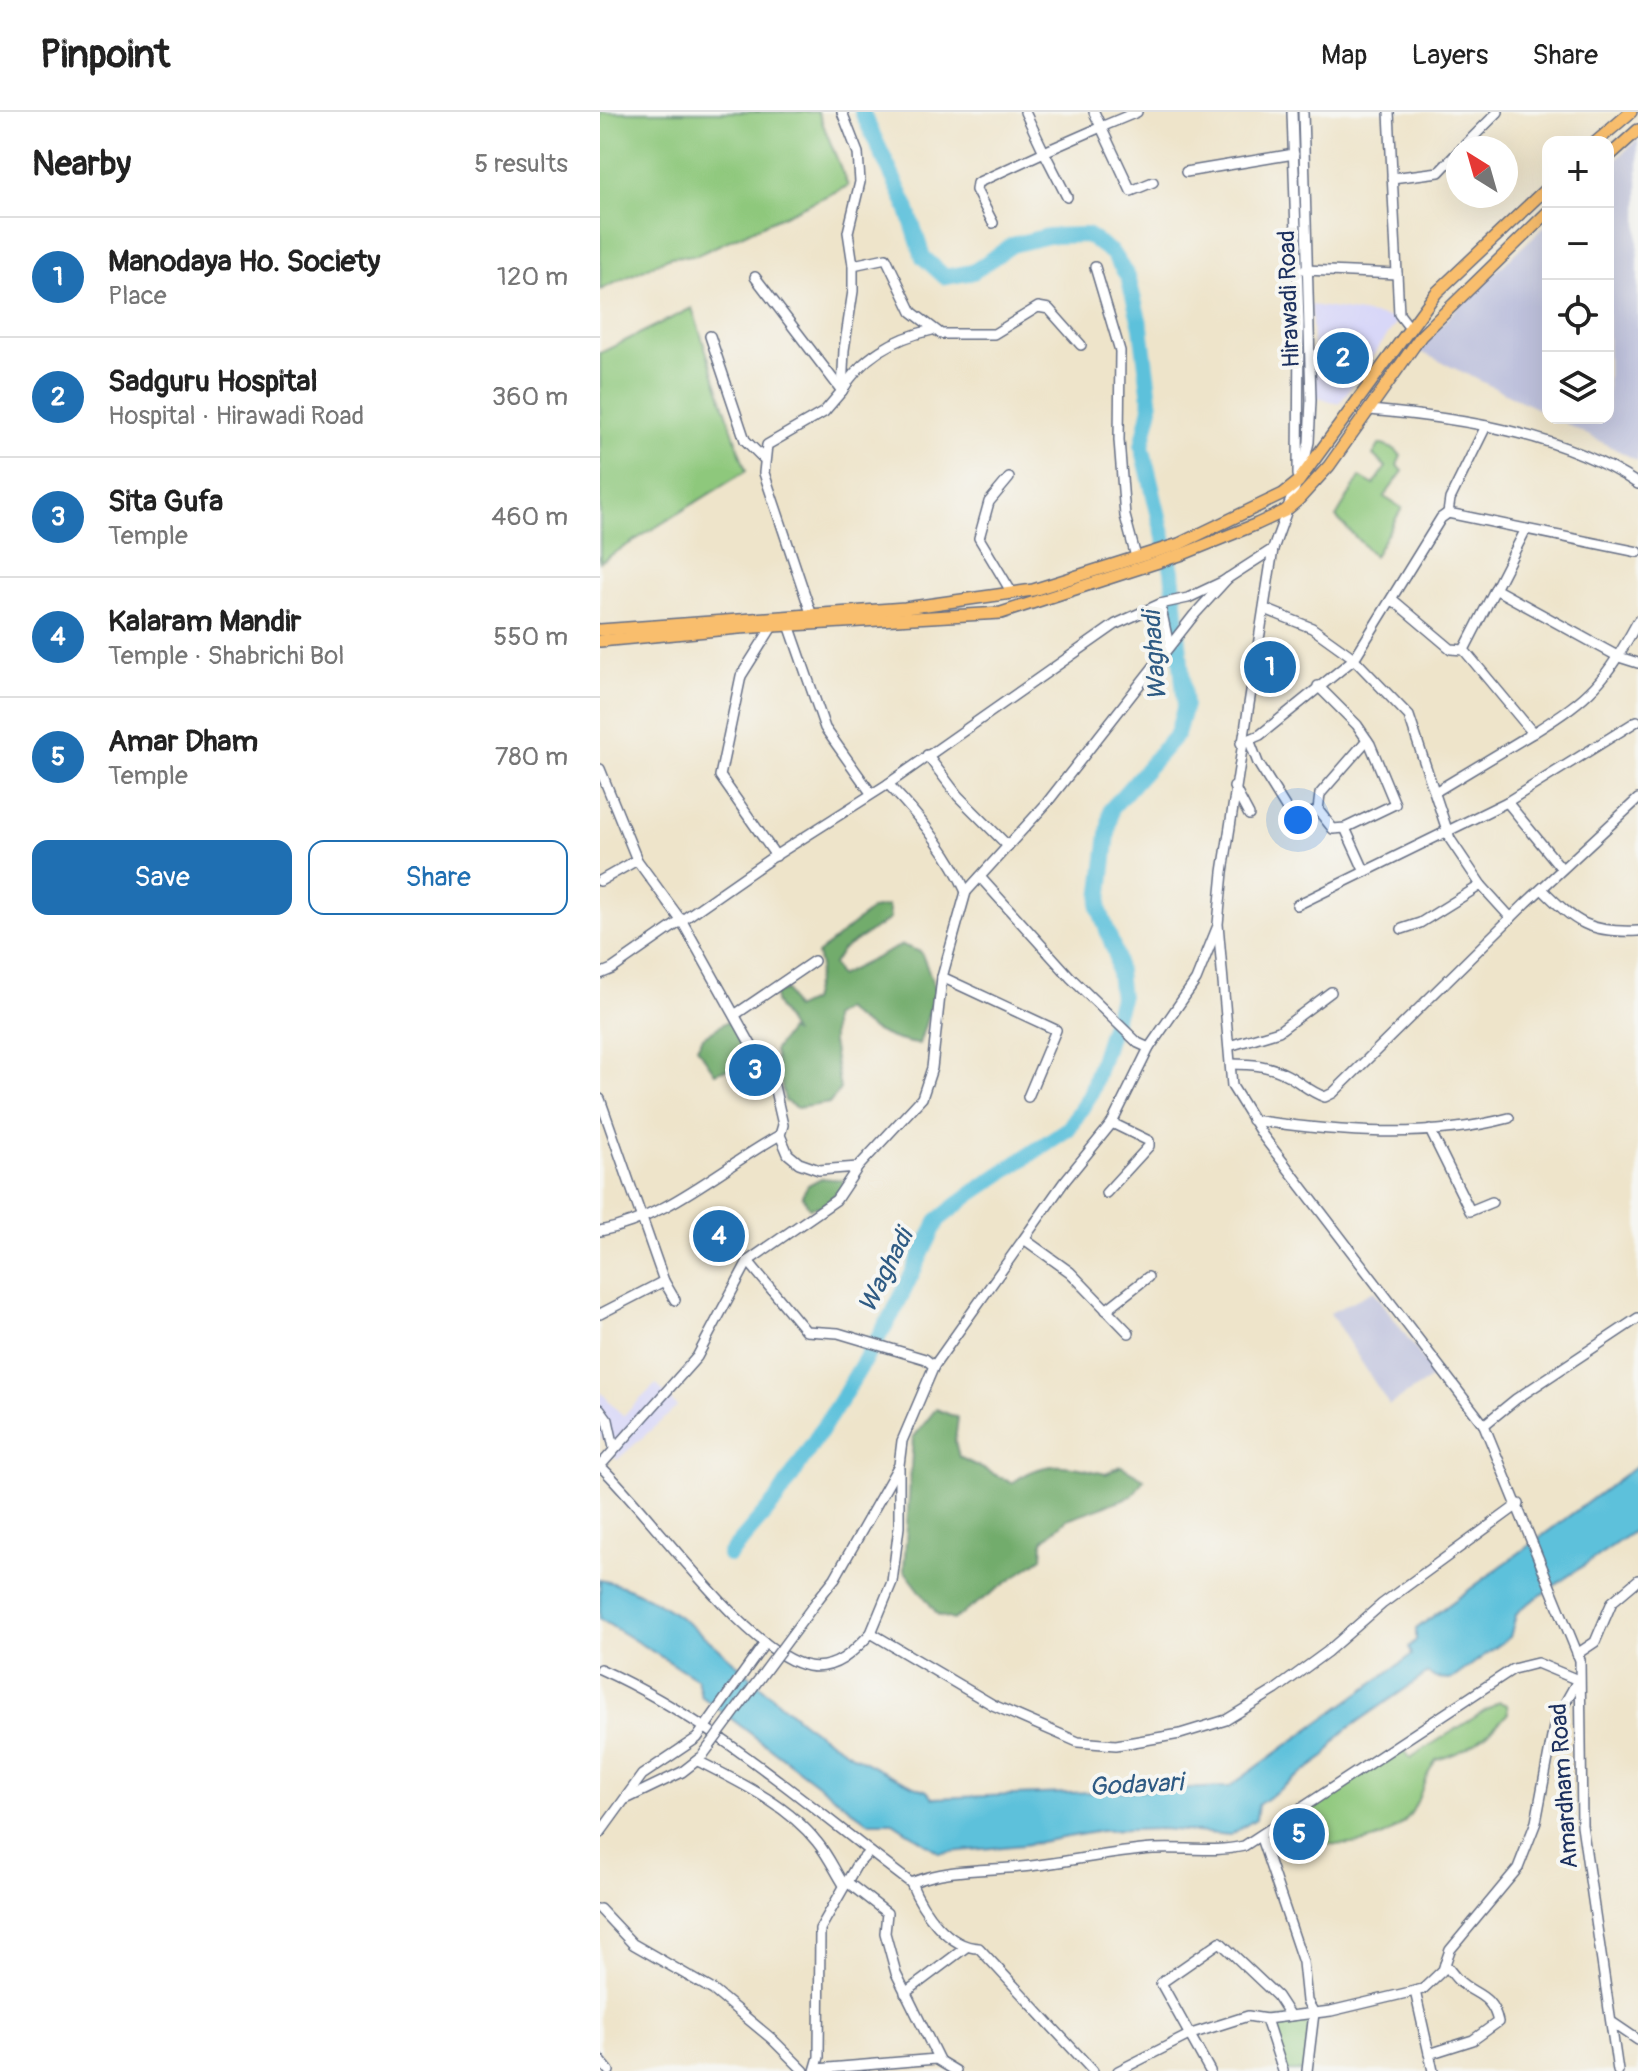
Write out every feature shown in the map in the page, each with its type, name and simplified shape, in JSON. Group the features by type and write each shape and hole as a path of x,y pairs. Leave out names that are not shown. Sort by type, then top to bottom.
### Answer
{"main road":[{"path":"1603,136 1631,112"},
{"path":"1614,152 1638,130"},
{"path":"1181,549 1283,494 1298,482 1436,293 1542,193"},
{"path":"600,641 781,621 811,613 905,608 1012,593 1181,549 1285,511 1329,466 1421,336 1542,218"},
{"path":"600,630 1001,613 1143,559"}],"street":[{"path":"842,112 858,153 860,182 848,232 853,265 842,391"},
{"path":"1025,112 1067,197"},
{"path":"1094,112 1131,191 1153,182"},
{"path":"993,223 976,190 977,183 1137,112"},
{"path":"1292,112 1303,270 1397,274"},
{"name":"Hirawadi Road","path":"1218,924 1234,787 1246,743 1273,549 1309,442 1303,270 1303,112"},
{"path":"1389,112 1399,314 1409,327"},
{"path":"1474,136 1498,112"},
{"path":"1186,172 1294,154"},
{"path":"1392,178 1439,172 1446,165"},
{"path":"853,265 886,258 909,307 932,330 950,335 974,331 994,334 1038,307 1049,309 1081,345"},
{"path":"1095,267 1120,351 1119,440 1125,516 1143,559"},
{"path":"755,277 842,391"},
{"path":"811,613 764,473 763,458 767,445 824,412 849,378 875,354 895,341 932,330"},
{"path":"710,336 745,440 763,458"},
{"path":"1370,410 1486,426 1572,452 1638,484"},
{"path":"1294,821 1246,743 1354,659 1441,518 1448,513 1450,499 1486,426"},
{"path":"1009,478 989,502 979,538 1012,593"},
{"path":"1448,513 1638,552"},
{"path":"1464,650 1526,529"},
{"path":"600,974 683,923 776,856 888,784 1116,624 1160,604 1188,598 1228,578 1273,549"},
{"path":"1218,924 1196,980 1149,1048 1112,1123 1024,1239 934,1366 902,1441 899,1527 892,1582 871,1633 848,1657 811,1667 765,1643 712,1592 600,1466 697,1357 748,1261 836,1200 858,1167 922,1098 932,1068 942,977 966,892 1046,804 1171,643 1228,578"},
{"path":"1495,589 1619,657 1638,663"},
{"path":"1393,600 1451,649 1464,650 1533,733"},
{"path":"1160,604 1171,643"},
{"path":"1265,609 1312,628 1354,659 1409,716 1449,832 1481,885 1511,918"},
{"path":"776,856 720,776 741,676 748,660 781,621 825,728 871,793"},
{"path":"1435,792 1572,709 1599,686 1638,621"},
{"path":"1318,686 1367,740 1395,804 1345,828 1333,829 1318,810 1320,794 1367,740"},
{"path":"1297,905 1507,802 1637,721"},
{"path":"927,755 958,796 1008,846"},
{"path":"600,769 637,860 683,923 774,1086 783,1125 780,1135 788,1154 799,1163 819,1170 858,1167"},
{"path":"888,784 925,826 966,892"},
{"path":"1234,787 1249,815"},
{"path":"1231,1064 1261,1065 1286,1074 1311,1092 1325,1097 1333,1093 1511,918 1638,799"},
{"path":"1507,802 1562,869"},
{"path":"1283,825 1318,810"},
{"path":"1345,828 1364,870"},
{"path":"600,881 637,860"},
{"path":"980,877 1071,978 1138,1043 1149,1048"},
{"path":"1402,929 1420,923 1481,885"},
{"path":"1542,889 1581,924 1600,931 1638,931"},
{"name":"Amardham Road","path":"1218,924 1232,1086 1252,1120 1484,1425 1519,1504 1577,1654 1582,1825 1618,2071"},
{"path":"736,1014 814,961"},
{"path":"942,977 1056,1030 1028,1097"},
{"path":"1229,1046 1279,1031 1331,992"},
{"path":"600,1099 664,1281 675,1300"},
{"path":"1252,1120 1327,1131 1473,1127 1509,1118"},
{"path":"1106,1193 1149,1146 1149,1141 1112,1123"},
{"path":"1430,1130 1470,1211 1492,1202"},
{"path":"600,1231 624,1226 641,1218 780,1135"},
{"path":"1024,1239 1070,1272 1129,1333"},
{"path":"748,1261 806,1331 838,1333 934,1366"},
{"path":"1106,1310 1148,1277"},
{"path":"600,1314 664,1281"},
{"path":"1484,1425 1516,1399 1638,1318"},
{"path":"600,1409 608,1420 614,1448"},
{"path":"623,1801 700,1758 835,1578 899,1465"},
{"path":"871,1633 993,1705 1078,1742 1116,1745 1180,1734 1226,1720 1275,1690 1327,1652 1382,1604 1519,1504"},
{"path":"1577,1654 1595,1642 1612,1602 1638,1580"},
{"path":"600,1833 642,1775 697,1738 765,1643"},
{"path":"911,1883 932,1874 1033,1866 1104,1854 1156,1849 1228,1850 1261,1838 1513,1669 1537,1663 1578,1680 1555,1721 1536,1822 1518,1868 1450,1950 1445,1964 1423,1989 1314,2013 1266,2019 1248,2016 1191,2034 1118,2071"},
{"path":"600,1669 643,1688 806,1799 911,1883 919,1903 965,1948"},
{"path":"700,1758 798,1822 818,1843 846,1883 887,1913 885,1933 905,1993 939,2060 956,2071"},
{"path":"1261,1838 1303,1962 1307,2001 1314,2013 1307,2071"},
{"path":"869,1852 846,1883 820,1929 822,1959 816,2070 939,2060"},
{"path":"600,1909 633,1944 713,1990 772,2039 804,2071"},
{"path":"1210,2071 1161,1983 1220,1942 1277,1996 1290,2016"},
{"path":"905,1993 965,1948 979,1948 1093,2071"},
{"path":"1429,2054 1473,2040 1498,2022 1496,2012 1482,1995 1460,1982 1445,1964"},
{"path":"1415,1991 1433,2071"},
{"path":"1266,2019 1283,2071"},
{"path":"1613,2023 1638,2040"},
{"path":"600,2060 609,2071"}],"shaded area":[{"path":"1638,139 1638,461 1567,424 1614,424 1614,161"},
{"path":"1542,229 1542,411 1419,351 1455,310"},
{"path":"1311,305 1399,319 1339,404 1316,396"},
{"path":"1374,1291 1435,1376 1389,1405 1330,1313"},
{"path":"656,1384 677,1407 617,1460 600,1434 600,1391 623,1416"}],"green space":[{"path":"600,112 818,112 848,186 697,255 670,257 600,290"},
{"path":"692,308 746,471 600,562 600,353"},
{"path":"1380,444 1396,450 1401,456 1397,465 1403,471 1384,497 1402,508 1374,556 1336,517 1360,477 1374,485 1386,467 1373,455"},
{"path":"888,906 890,919 842,950 833,964 839,976 902,945 921,952 936,990 919,1044 879,1032 844,1009 832,1017 832,1042 840,1089 830,1103 797,1108 785,1101 774,1051 789,1030 793,1032 775,1002 775,994 786,990 794,1009 811,1001 820,966 817,954 872,909"},
{"path":"726,1022 736,1026 766,1074 758,1082 732,1070 715,1073 697,1047 703,1037"},
{"path":"821,1178 843,1180 843,1188 822,1206 809,1208 802,1195 808,1185"},
{"path":"936,1409 958,1418 955,1441 959,1457 1012,1483 1036,1470 1058,1466 1106,1474 1121,1466 1144,1479 1132,1496 1067,1519 1043,1541 1042,1558 953,1620 938,1615 904,1570 913,1438"},
{"path":"1499,1702 1507,1705 1508,1713 1476,1742 1436,1760 1415,1806 1397,1828 1358,1843 1316,1842 1317,1835 1301,1812 1403,1748 1410,1758"},
{"path":"1311,2015 1305,2071 1285,2071 1268,2021"}],"water":[{"path":"1638,1465 1638,1528 1522,1608 1516,1615 1510,1637 1452,1679 1435,1678 1428,1673 1346,1730 1326,1756 1258,1805 1256,1819 1230,1835 1161,1829 1101,1831 1023,1845 940,1853 893,1822 868,1822 701,1696 697,1679 600,1619 600,1580 628,1588 656,1602 708,1640 818,1733 863,1761 927,1791 933,1798 1229,1787 1412,1655 1409,1647 1416,1640 1416,1629"}],"waterway":[{"name":"Waghadi","path":"729,1555 778,1498 845,1393 894,1311 938,1220 1069,1128 1090,1095 1121,998 1116,955 1099,908 1111,809 1177,734 1185,705 1172,571 1142,446 1151,407 1141,327 1128,277 1112,253 1087,235 1048,236 1012,245 973,272 945,277 923,257 907,207 862,112"}],"place":[{"name":"Sadguru Hospital","path":"1343,358"},
{"name":"Manodaya Ho. Society","path":"1270,667"},
{"name":"Sita Gufa","path":"755,1070"},
{"name":"Kalaram Mandir","path":"719,1236"},
{"name":"Amar Dham","path":"1299,1834"}],"water label":[{"name":"Godavari","path":"1136,1785"}]}
